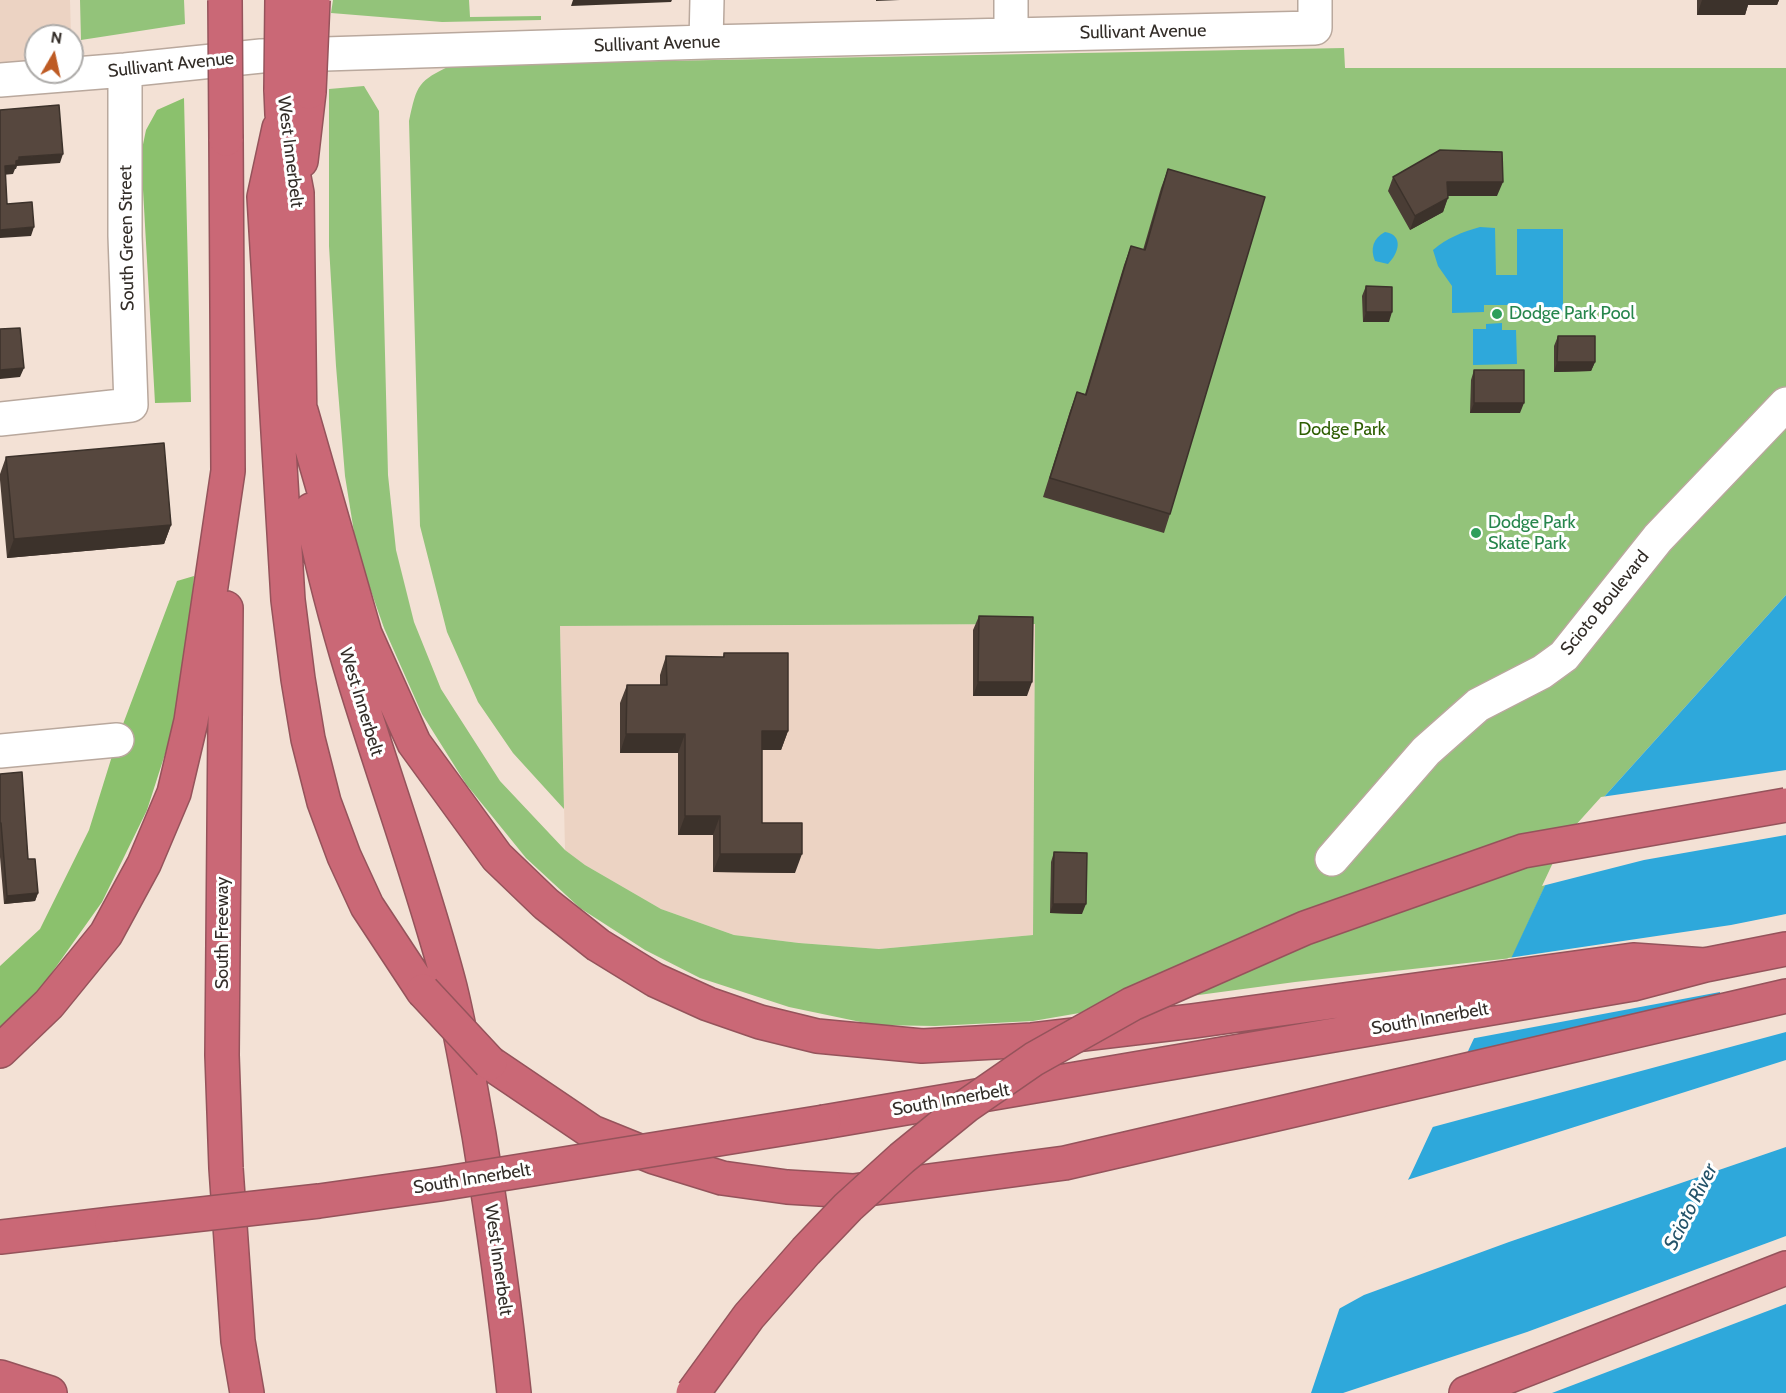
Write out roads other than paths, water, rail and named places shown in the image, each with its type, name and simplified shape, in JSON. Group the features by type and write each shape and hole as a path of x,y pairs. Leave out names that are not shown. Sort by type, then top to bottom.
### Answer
{"highway":[{"path":"0,1052 49,1004 106,934 144,864 174,793 191,721 228,471 225,0"},
{"name":"West Innerbelt","path":"282,0 297,193 300,437 308,495 320,559 342,642 450,988 470,1085 496,1235 514,1393"},
{"path":"313,0 291,99 264,197 288,600 308,740 324,802 344,856 367,906 423,991 490,1063 592,1132 654,1156 722,1178 787,1187 853,1191 1065,1163 1786,996"},
{"path":"301,411 365,634 414,743 497,857 546,904 598,945 655,980 708,1004 760,1022 816,1036 922,1046 1032,1040 1181,1023 1634,960 1705,965"},
{"name":"South Freeway","path":"228,471 222,1055 226,1168 238,1341 247,1393"},
{"path":"693,1393 749,1316 806,1251 848,1207 902,1158 966,1106 1034,1059 1132,1004 1305,928 1523,851 1786,805"},
{"name":"South Innerbelt","path":"0,1237 319,1201 440,1184 824,1122 1633,984 1705,965 1786,949"},
{"path":"1466,1393 1786,1268"},
{"path":"0,1377 50,1393"}],"street":[{"path":"706,42 707,0"},
{"path":"1011,0 1011,35"},
{"name":"Sullivant Avenue","path":"0,80 261,56 1011,35 1315,14"},
{"name":"South Green Street","path":"0,419 131,405 125,236 125,70"},
{"name":"Scioto Boulevard","path":"1332,859 1426,751 1478,705 1542,672 1564,656 1658,538 1786,404"},
{"path":"0,751 117,740"}],"water":[{"path":"1480,227 1495,228 1496,275 1517,275 1517,229 1563,229 1563,312 1511,312 1511,305 1484,305 1484,312 1452,313 1452,286 1438,266 1433,250 1455,236"},
{"path":"1385,232 1395,237 1398,245 1395,255 1388,264 1375,261 1373,252 1375,241"},
{"path":"1502,323 1502,330 1516,330 1517,364 1473,365 1473,329 1486,329 1486,324"},
{"name":"Scioto River","path":"1786,595 1786,1393 1311,1393 1340,1307 1410,1176 1567,838"}],"place":[{"name":"Dodge Park Pool","path":"1497,314"},
{"name":"Dodge Park Skate Park","path":"1476,533"}],"park label":[{"name":"Dodge Park","path":"1342,430"}]}
